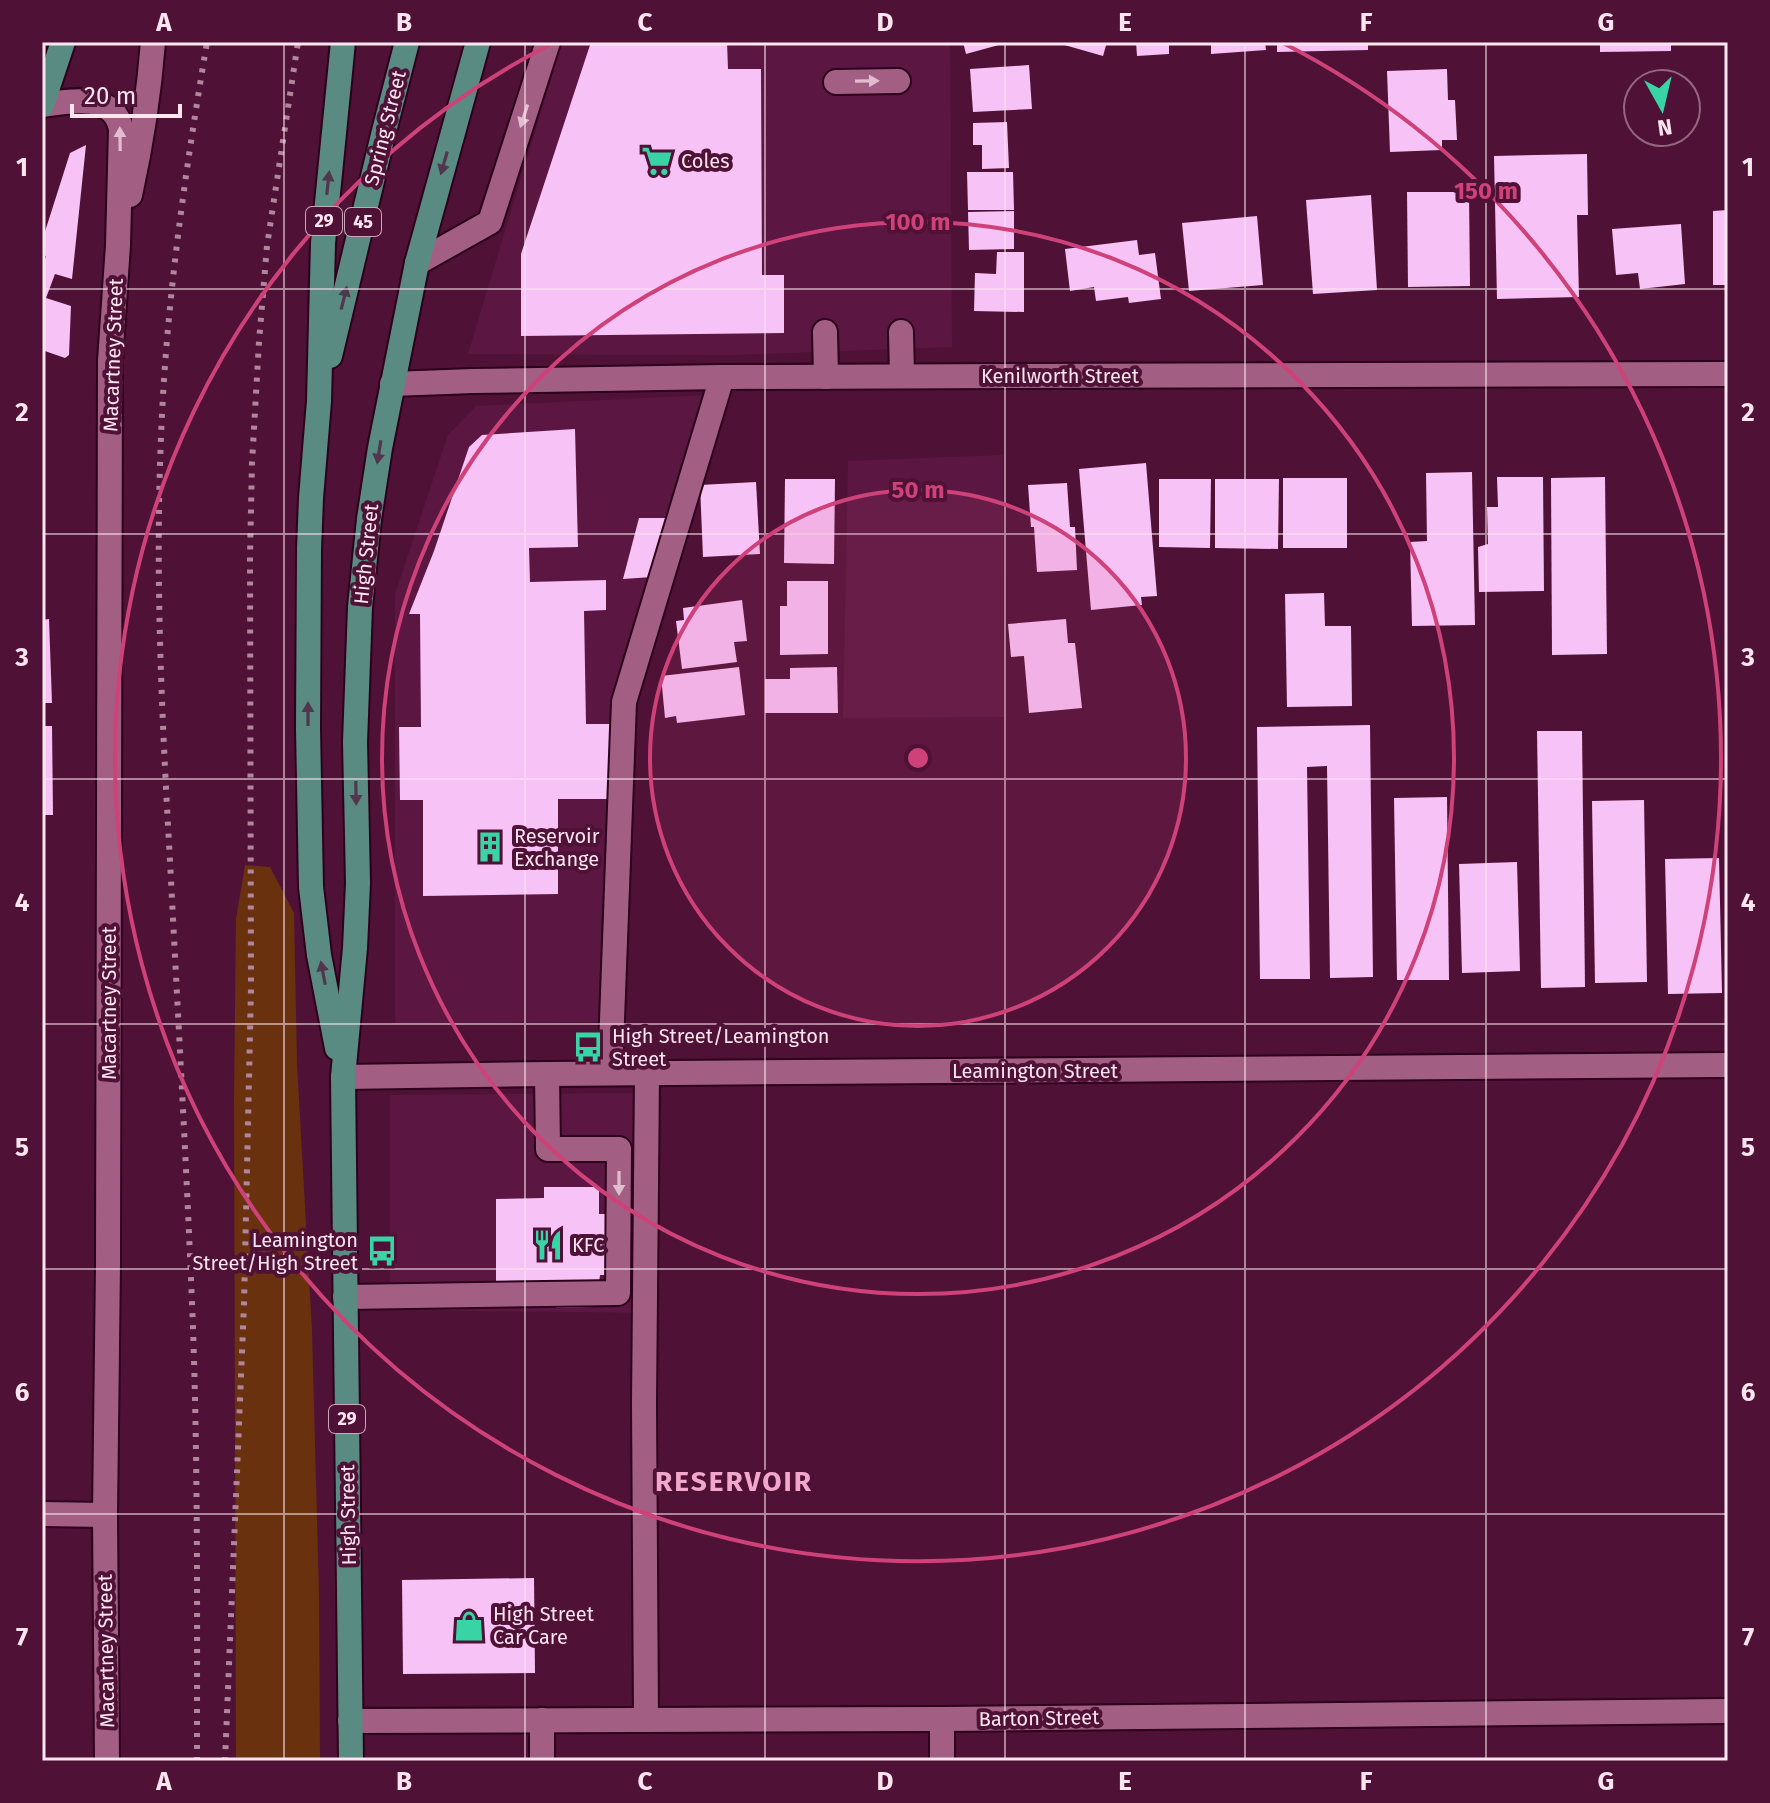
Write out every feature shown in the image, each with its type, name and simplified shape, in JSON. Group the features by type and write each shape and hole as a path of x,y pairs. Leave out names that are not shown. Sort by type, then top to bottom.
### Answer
{"main road":[{"path":"42,105 63,42"},
{"name":"High Street","path":"343,42 323,243 319,401 309,549 308,728 311,887 319,955 343,1077"},
{"name":"Spring Street","path":"319,401 407,42"},
{"name":"High Street","path":"351,1761 343,1077 358,883 355,742 360,607 369,519 417,263 478,48"}],"street":[{"name":"Macartney Street","path":"118,245 139,156 153,42"},
{"path":"417,263 490,222 548,42"},
{"path":"836,82 898,81"},
{"name":"Macartney Street","path":"42,105 85,101 111,110 118,117 121,137 110,361 105,1515 107,1761"},
{"path":"825,332 826,377"},
{"path":"901,332 902,376"},
{"name":"Kenilworth Street","path":"392,384 722,377 1728,374"},
{"path":"610,1073 624,702 722,377"},
{"name":"Leamington Street","path":"343,1077 1728,1065"},
{"path":"345,1297 618,1293 619,1149 548,1149 547,1074"},
{"path":"646,1720 644,1389 647,1074"},
{"path":"42,1514 105,1515"},
{"name":"Barton Street","path":"350,1721 1728,1711"},
{"path":"942,1719 942,1761"},
{"path":"542,1720 542,1761"}],"shaded area":[{"path":"562,42 950,42 952,347 731,355 468,354"},
{"path":"730,394 650,616 636,710 621,1022 395,1024 395,594 448,435 476,406"},
{"path":"1003,455 1004,717 843,718 848,461"},
{"path":"245,865 270,867 294,913 297,1064 312,1331 320,1761 236,1761 234,1100 236,919"},
{"path":"653,1093 649,1313 390,1310 390,1095"}],"building":[{"name":"Coles","path":"591,42 727,42 728,69 761,69 762,275 784,275 784,333 521,336 521,254"},
{"path":"963,42 1006,42 1006,43 966,54"},
{"path":"1054,42 1107,42 1103,56"},
{"path":"1136,42 1169,42 1169,54 1137,56"},
{"path":"1211,42 1265,42 1266,50 1211,54"},
{"path":"1277,42 1368,42 1368,50 1277,52"},
{"path":"1600,42 1671,42 1671,51 1600,52"},
{"path":"1029,65 1032,109 973,112 970,69"},
{"path":"1447,69 1448,100 1455,100 1457,140 1442,140 1442,150 1390,152 1387,71"},
{"path":"1007,122 1009,168 982,169 982,145 973,145 973,123"},
{"path":"86,145 72,279 55,274 46,298 71,306 69,355 65,358 42,350 42,270 46,256 42,255 42,241 70,153"},
{"path":"1587,154 1588,215 1577,215 1579,297 1497,299 1494,156"},
{"path":"967,172 1013,172 1014,210 968,210"},
{"path":"1407,192 1469,192 1470,286 1408,287"},
{"path":"1371,195 1377,290 1313,294 1306,200"},
{"path":"1728,210 1728,285 1713,285 1713,211"},
{"path":"1014,211 1014,249 969,250 968,212"},
{"path":"1257,216 1263,285 1189,291 1182,223"},
{"path":"1681,224 1685,284 1640,289 1638,273 1616,275 1612,229"},
{"path":"1137,240 1139,255 1155,253 1161,299 1129,303 1128,297 1096,301 1094,287 1070,291 1065,249"},
{"path":"997,252 1024,252 1024,312 974,311 975,273 996,274"},
{"path":"575,429 578,547 529,548 530,582 606,580 606,610 584,611 586,724 612,724 611,799 558,799 558,894 423,896 423,800 400,800 399,727 421,727 420,614 409,614 469,447 482,435"},
{"path":"1146,463 1157,596 1141,597 1142,605 1091,610 1079,469"},
{"path":"1472,472 1475,625 1412,626 1410,542 1427,541 1426,473"},
{"path":"1497,477 1543,477 1544,591 1479,592 1478,547 1488,544 1487,507 1498,507"},
{"path":"1605,477 1607,654 1552,655 1551,478"},
{"path":"1283,478 1347,478 1347,548 1283,548"},
{"path":"785,479 835,479 834,564 784,563"},
{"path":"1159,479 1211,479 1210,548 1159,547"},
{"path":"1215,479 1279,479 1278,549 1215,548"},
{"path":"756,482 760,554 703,557 700,485"},
{"path":"1067,483 1070,527 1075,527 1077,570 1037,572 1028,485"},
{"path":"639,518 669,518 652,577 623,579"},
{"path":"787,581 828,581 828,654 780,655 780,606 787,606"},
{"path":"1324,593 1325,626 1351,626 1352,706 1287,707 1285,594"},
{"path":"742,600 747,641 734,642 737,662 682,669 676,621 684,620 683,608"},
{"path":"49,619 52,703 42,703 42,620"},
{"path":"1066,619 1068,643 1075,643 1082,708 1029,713 1024,656 1011,657 1008,624"},
{"path":"739,667 745,715 677,723 676,716 665,718 661,676"},
{"path":"837,667 838,713 765,713 765,679 790,679 790,668"},
{"path":"1370,725 1373,977 1330,978 1327,766 1307,767 1310,979 1260,979 1257,727"},
{"path":"42,726 52,726 53,815 42,815"},
{"path":"1537,731 1582,731 1585,987 1541,988"},
{"path":"1447,797 1449,980 1397,980 1394,798"},
{"path":"1644,800 1647,982 1595,983 1592,801"},
{"path":"1719,858 1722,993 1668,994 1665,859"},
{"path":"1517,862 1520,971 1462,973 1459,864"},
{"name":"KFC","path":"544,1187 599,1187 599,1214 634,1214 635,1275 600,1275 599,1283 591,1283 591,1307 556,1308 556,1285 496,1284 496,1199 544,1198"},
{"name":"High Street Car Care","path":"534,1578 535,1673 403,1674 402,1580"}],"railway":[{"path":"197,1761 193,1328 162,702 159,490 172,288 207,42"},
{"path":"225,1761 244,1304 251,988 252,463 267,246 298,42"}],"place":[{"name":"Coles","path":"657,161"},
{"name":"Reservoir Exchange","path":"490,847"},
{"name":"High Street/Leamington Street","path":"588,1047"},
{"name":"KFC","path":"548,1245"},
{"name":"Leamington Street/High Street","path":"382,1251"},
{"name":"High Street Car Care","path":"469,1626"}],"district":[{"name":"RESERVOIR","path":"734,1481"}]}
